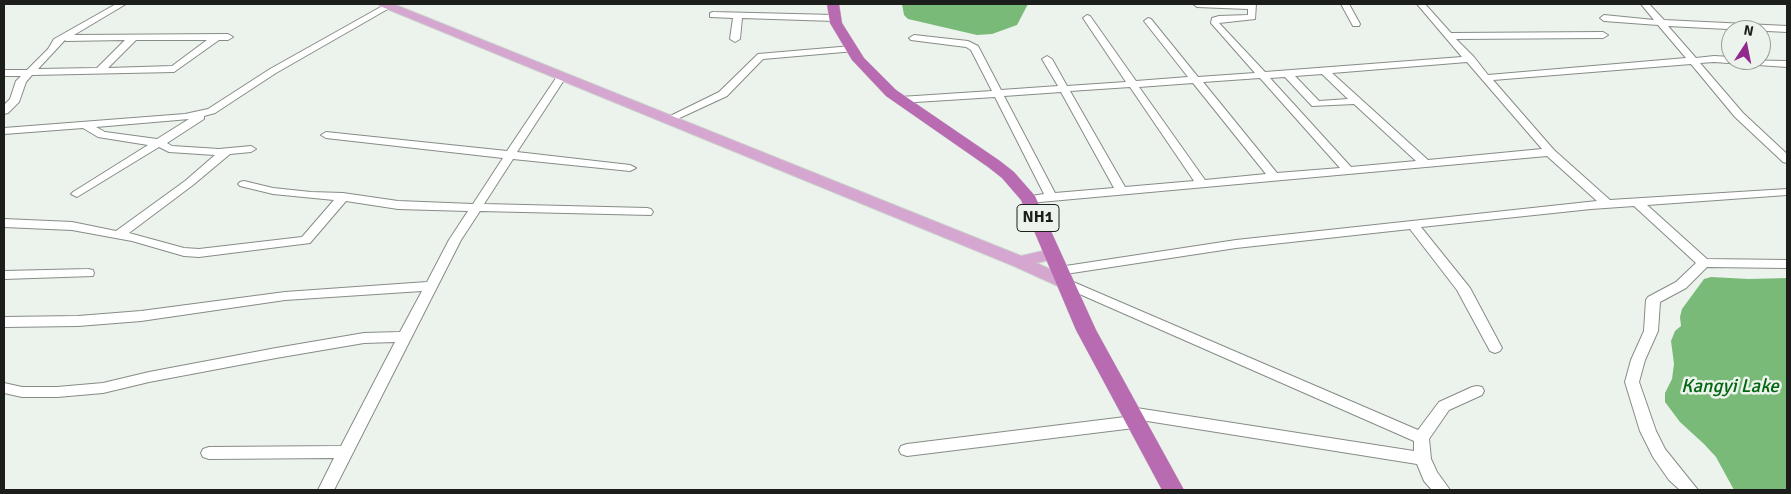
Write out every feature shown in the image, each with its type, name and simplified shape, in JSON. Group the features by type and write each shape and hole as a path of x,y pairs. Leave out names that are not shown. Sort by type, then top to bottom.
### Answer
{"highway":[{"name":"NH1","path":"834,11 859,60 891,93 994,164 1008,175 1029,199 1086,330 1132,418 1173,490"}],"main road":[{"path":"386,5 1020,262 1062,277"},
{"path":"1020,262 1052,254"}],"street":[{"path":"4,111 14,100 21,81 52,50 57,41 122,4"},
{"path":"1198,4 1252,5 1252,17 1250,18 1219,19 1215,20 1215,22 1348,170"},
{"path":"1345,4 1356,24"},
{"path":"1421,4 1471,59 1550,152 1607,204"},
{"path":"1645,4 1739,115 1787,160"},
{"path":"77,194 273,71 386,5"},
{"path":"713,15 738,16 834,11"},
{"path":"735,38 738,16"},
{"path":"1087,18 1202,184"},
{"path":"1604,18 1661,24 1787,29"},
{"path":"1148,21 1274,177"},
{"path":"1450,36 1603,35"},
{"path":"4,72 174,69 217,37"},
{"path":"63,38 228,37"},
{"path":"100,70 133,38"},
{"path":"914,38 972,46 1051,197"},
{"path":"668,120 722,94 761,56 852,49"},
{"path":"1047,59 1122,191"},
{"path":"900,100 1471,59"},
{"path":"1486,78 1714,59 1787,64"},
{"path":"1324,71 1425,163"},
{"path":"1288,73 1316,104 1356,101"},
{"path":"326,490 455,240 561,77"},
{"path":"4,131 185,118 211,111"},
{"path":"85,125 102,135 160,143 169,149 190,152 252,148"},
{"path":"326,135 630,168"},
{"path":"118,235 189,183 227,151"},
{"path":"1029,199 1550,152"},
{"path":"244,184 273,191 311,196 343,197 398,205 647,212"},
{"path":"1062,277 1236,244 1636,201 1787,192"},
{"path":"4,223 72,226 118,235 184,252 199,252 302,242 309,238 343,197"},
{"path":"1636,201 1704,263 1787,264"},
{"path":"1413,225 1463,288 1494,348"},
{"path":"1690,490 1659,453 1638,405 1632,382 1638,360 1651,331 1653,300 1681,285 1704,263"},
{"path":"4,275 88,273"},
{"path":"1062,277 1421,438"},
{"path":"4,322 78,321 141,316 285,296 431,286"},
{"path":"4,388 22,392 57,392 103,388 149,377 276,353 364,338 405,336"},
{"path":"1442,490 1429,483 1423,458 1421,438 1444,406 1477,391"},
{"path":"907,450 1132,418 1423,458"},
{"path":"209,453 346,452"}],"water":[{"path":"902,4 1028,4 1017,25 992,34 977,35 908,19 904,15"},
{"name":"Kangyi Lake","path":"1711,277 1787,278 1787,490 1734,490 1716,457 1680,422 1665,402 1665,393 1672,379 1674,364 1671,341 1675,331 1681,326 1680,317 1682,309 1704,279"}]}
